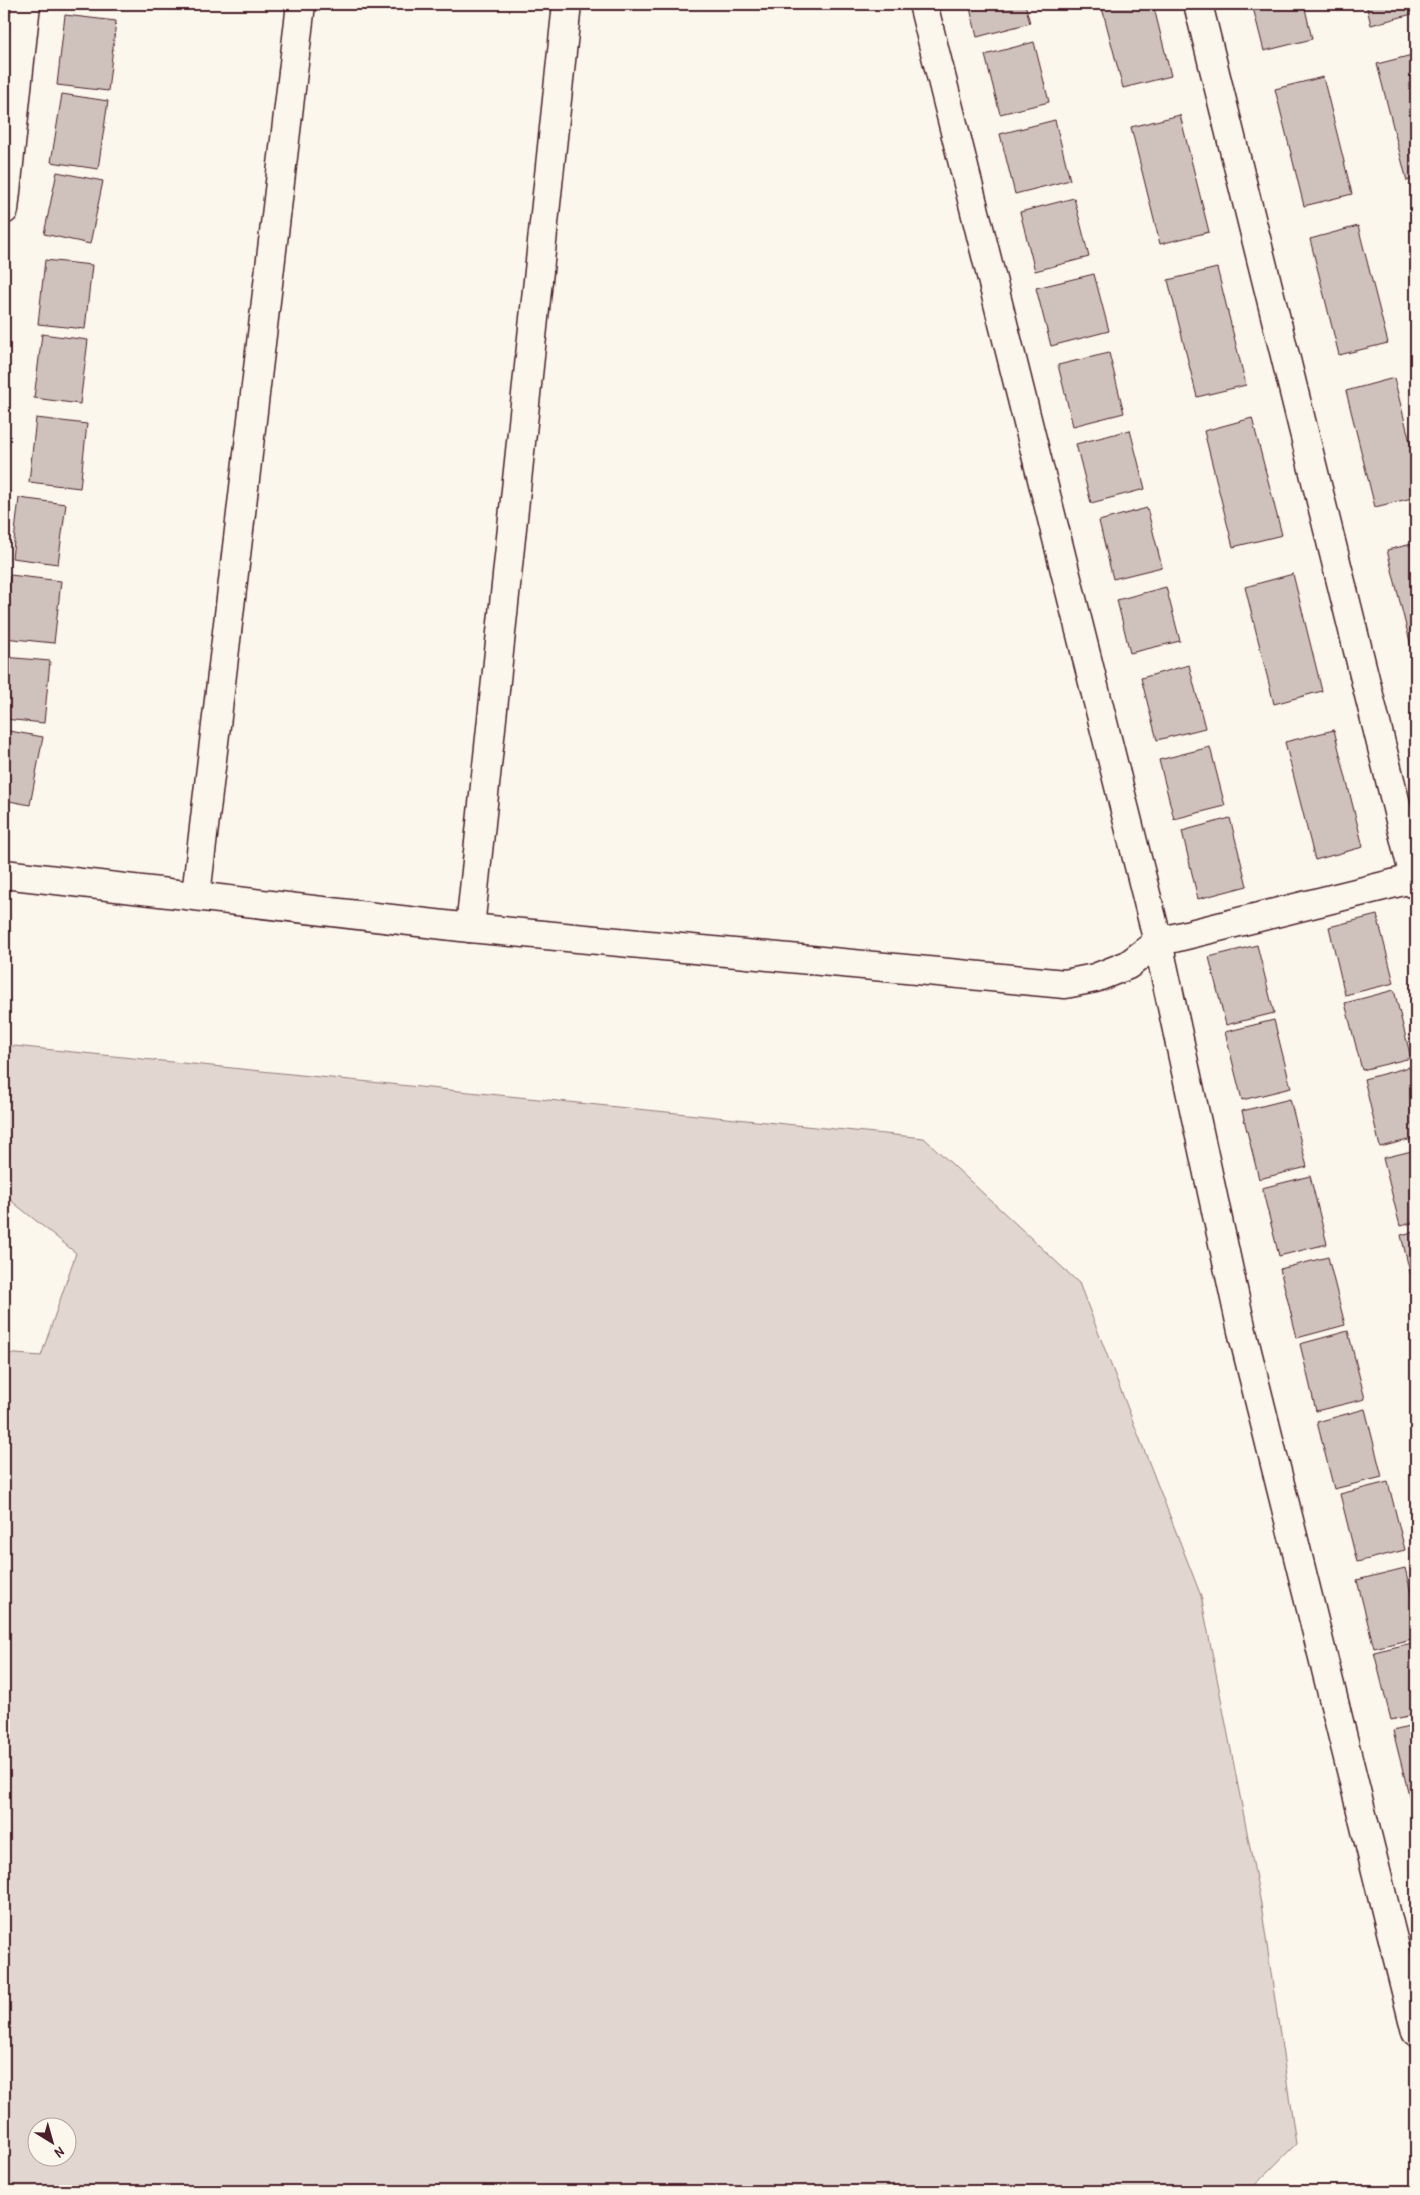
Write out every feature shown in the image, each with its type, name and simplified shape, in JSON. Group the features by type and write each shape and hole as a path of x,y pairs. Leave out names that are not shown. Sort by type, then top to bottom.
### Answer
{"street":[{"path":"4,210 26,4"},
{"path":"196,895 301,4"},
{"path":"470,928 567,4"},
{"path":"924,4 1158,942 1242,1331 1416,2032"},
{"path":"4,874 470,928 1066,984 1095,978 1128,966 1158,942 1416,880 1198,4"}],"shaded area":[{"path":"4,1045 924,1138 1079,1283 1201,1596 1261,1904 1296,2144 1249,2191 4,2191 4,1353 41,1356 76,1253 4,1195"}],"building":[{"path":"71,4 123,4 122,9"},
{"path":"969,4 1025,4 1030,23 977,37"},
{"path":"1101,4 1153,4 1171,76 1123,88"},
{"path":"1252,4 1304,4 1312,39 1264,51"},
{"path":"1366,4 1416,4 1416,13 1371,25"},
{"path":"65,15 116,21 108,91 57,85"},
{"path":"1034,42 1049,102 1000,114 985,55"},
{"path":"1416,54 1416,178 1407,181 1377,64"},
{"path":"1323,77 1352,194 1304,206 1275,89"},
{"path":"62,94 108,101 98,169 51,162"},
{"path":"1180,115 1209,232 1160,244 1131,127"},
{"path":"1055,120 1070,180 1015,194 1000,134"},
{"path":"57,172 103,181 90,244 44,234"},
{"path":"1074,198 1089,257 1035,271 1020,212"},
{"path":"1416,210 1416,233 1411,211"},
{"path":"1358,226 1388,343 1339,355 1310,239"},
{"path":"45,260 92,265 85,329 38,324"},
{"path":"1217,268 1246,385 1197,397 1168,280"},
{"path":"1094,274 1109,331 1051,346 1036,288"},
{"path":"42,334 88,340 80,404 34,398"},
{"path":"1109,353 1124,413 1073,426 1058,365"},
{"path":"1394,378 1416,466 1416,497 1375,507 1346,391"},
{"path":"36,418 87,424 80,488 29,482"},
{"path":"1252,418 1282,535 1233,547 1204,431"},
{"path":"1130,430 1145,489 1091,503 1076,444"},
{"path":"19,498 66,504 58,564 12,558"},
{"path":"1147,508 1162,567 1113,579 1099,521"},
{"path":"1416,543 1416,666 1387,550"},
{"path":"1293,574 1322,691 1274,704 1245,587"},
{"path":"10,575 61,581 54,643 4,638"},
{"path":"1166,587 1180,641 1130,653 1117,600"},
{"path":"4,657 50,661 44,723 4,719"},
{"path":"1189,665 1205,728 1157,740 1141,678"},
{"path":"4,730 43,737 30,805 4,800"},
{"path":"1334,730 1363,847 1315,860 1285,742"},
{"path":"1210,747 1225,806 1174,819 1159,760"},
{"path":"1230,818 1247,886 1198,899 1182,831"},
{"path":"1377,915 1394,983 1345,995 1329,927"},
{"path":"1257,945 1274,1013 1226,1025 1209,957"},
{"path":"1394,990 1411,1058 1362,1070 1345,1003"},
{"path":"1274,1020 1291,1088 1242,1100 1225,1032"},
{"path":"1413,1066 1416,1081 1416,1138 1380,1147 1364,1079"},
{"path":"1290,1099 1307,1167 1259,1179 1242,1111"},
{"path":"1416,1150 1416,1222 1400,1226 1383,1158"},
{"path":"1310,1176 1327,1244 1279,1256 1262,1188"},
{"path":"1416,1231 1416,1297 1401,1235"},
{"path":"1328,1257 1345,1325 1297,1338 1280,1269"},
{"path":"1348,1331 1365,1399 1316,1411 1300,1344"},
{"path":"1365,1409 1382,1477 1334,1489 1317,1422"},
{"path":"1388,1482 1405,1550 1357,1562 1340,1494"},
{"path":"1405,1568 1416,1613 1416,1638 1374,1648 1357,1580"},
{"path":"1416,1642 1416,1714 1391,1720 1374,1652"},
{"path":"1416,1725 1416,1797 1410,1799 1393,1731"},
{"path":"1416,1807 1416,1825 1412,1808"}]}
